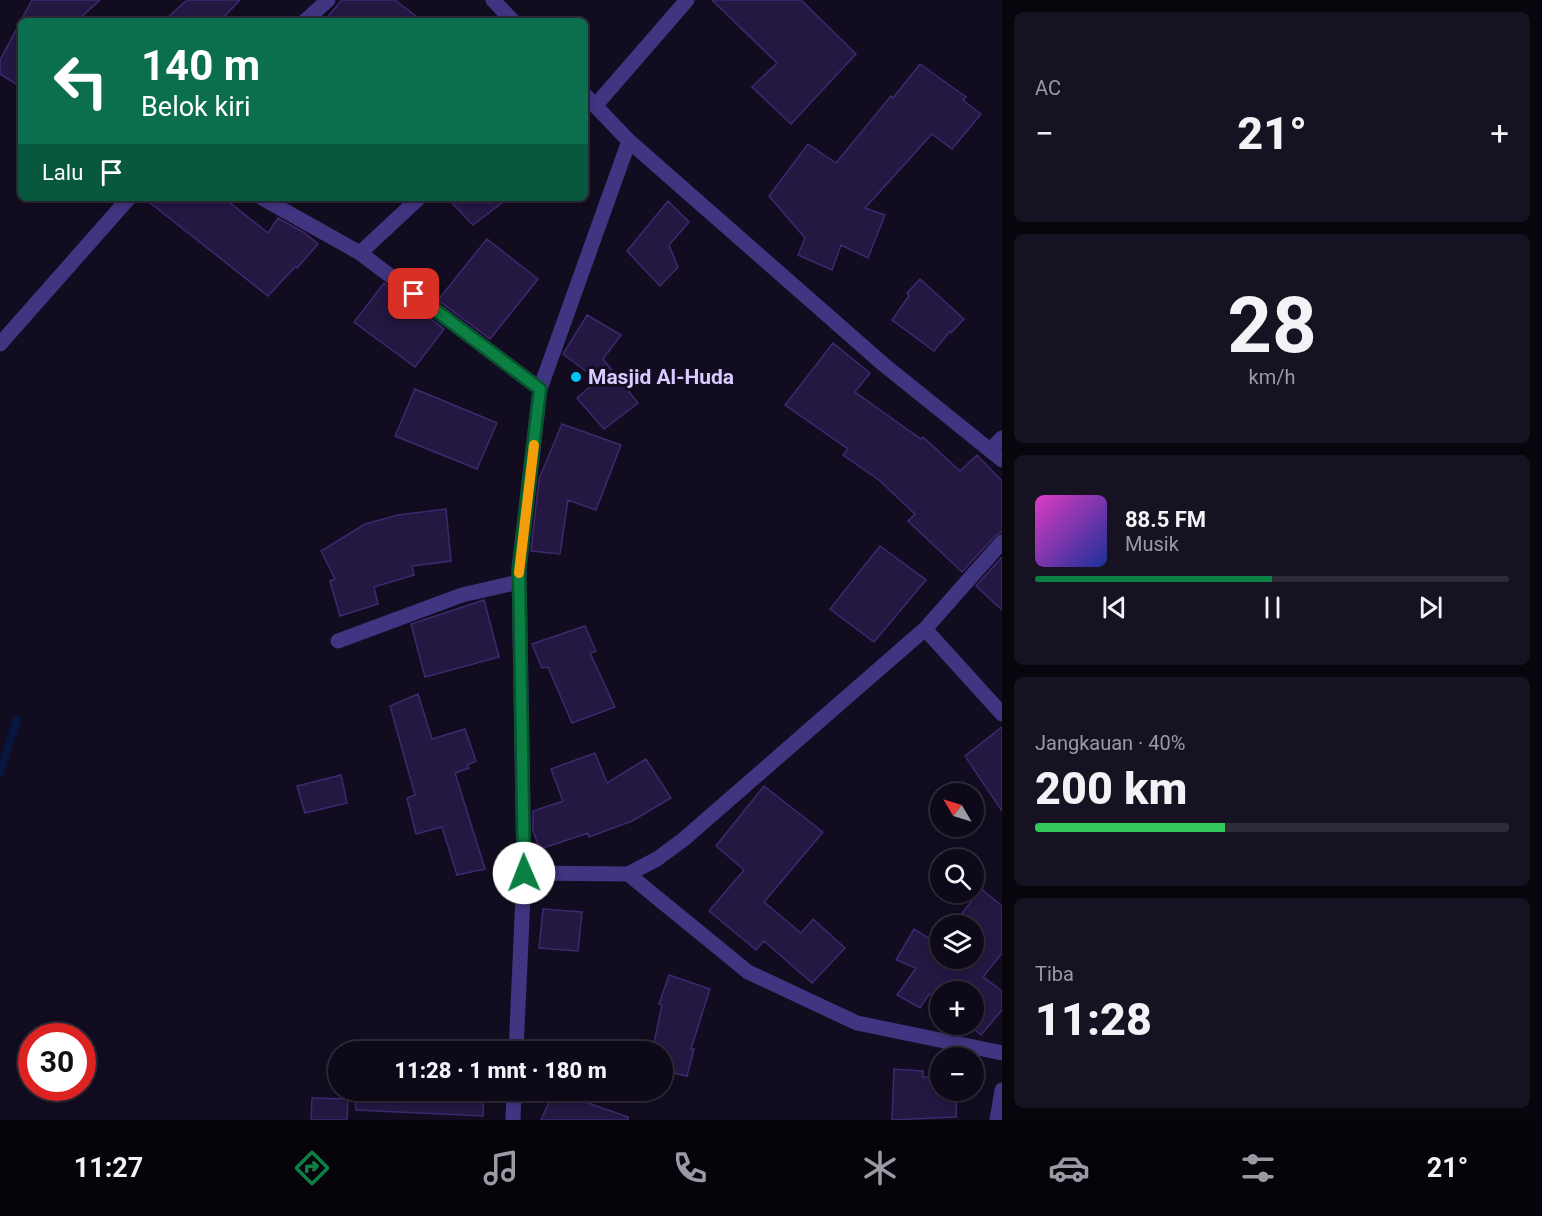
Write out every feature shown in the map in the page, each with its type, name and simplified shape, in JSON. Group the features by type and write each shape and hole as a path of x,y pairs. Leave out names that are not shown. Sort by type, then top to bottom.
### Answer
{"street":[{"path":"308,18 328,0"},
{"path":"493,0 510,18"},
{"path":"687,0 590,101 629,141 883,364 996,455 1002,438"},
{"path":"516,1041 524,873 519,582 540,389 629,141"},
{"path":"0,344 126,201"},
{"path":"267,201 360,253 540,389"},
{"path":"360,253 416,201"},
{"path":"524,873 628,873 657,859 925,628 1002,542"},
{"path":"338,641 462,595 519,582"},
{"path":"925,628 1002,714"},
{"path":"628,873 748,972 857,1023 1002,1053"},
{"path":"997,1120 1002,1090"},
{"path":"513,1120 514,1101"}],"building":[{"path":"32,0 100,0 80,18 22,18"},
{"path":"187,0 240,0 223,18 167,18"},
{"path":"342,0 395,0 418,18 327,18"},
{"path":"712,0 801,0 856,54 791,124 752,87 777,63"},
{"path":"18,26 18,85 0,74 0,60"},
{"path":"920,64 966,97 963,100 981,114 952,149 932,134 865,208 885,215 868,258 841,245 832,270 798,255 805,238 769,196 808,144 836,163"},
{"path":"148,201 228,201 268,233 278,218 305,233 318,244 268,296"},
{"path":"450,201 504,201 473,225"},
{"path":"668,201 689,222 669,245 678,267 660,286 627,251"},
{"path":"487,239 538,279 490,339 438,300"},
{"path":"920,279 964,319 951,333 950,331 934,351 892,320 909,296 907,293"},
{"path":"384,283 444,329 415,367 354,322"},
{"path":"587,315 621,335 603,359 638,403 604,429 577,398 598,380 563,354"},
{"path":"833,343 870,373 855,392 921,439 923,437 960,471 977,455 1002,481 1002,532 995,536 962,572 908,521 915,514 879,480 843,455 848,449 785,405"},
{"path":"415,389 497,423 477,469 395,436"},
{"path":"562,424 621,445 596,510 568,500 560,554 531,551 539,479"},
{"path":"446,509 451,561 412,566 414,575 374,587 378,604 340,616 330,581 335,579 321,551 365,524 398,515"},
{"path":"880,546 926,580 874,642 830,609"},
{"path":"1002,557 1002,610 976,586"},
{"path":"484,600 499,657 425,677 411,624"},
{"path":"585,626 596,651 590,653 615,707 572,723 548,667 542,668 532,644"},
{"path":"418,694 432,739 465,729 476,761 467,765 469,768 455,773 485,869 457,875 442,827 416,834 407,798 415,795 390,706"},
{"path":"1002,727 1002,811 984,783 965,756"},
{"path":"595,753 607,783 646,759 671,798 632,821 589,837 588,833 540,849 533,831 533,811 563,801 551,769"},
{"path":"341,775 347,803 305,813 297,786"},
{"path":"764,786 823,832 764,902 801,933 813,919 845,948 812,983 764,941 756,950 709,911 744,870 716,846"},
{"path":"984,891 1002,906 1002,953 983,977 1002,991 1002,1010 984,1031 984,981 930,981 930,995 920,1008 897,995 916,968 896,960 914,929 930,939 930,969 984,969 984,915 961,915 970,903 984,903"},
{"path":"543,909 582,912 578,951 539,948"},
{"path":"669,975 710,989 691,1049 694,1049 687,1076 673,1073 673,1041 654,1041 662,1005 659,1004"},
{"path":"894,1069 923,1071 923,1077 930,1077 930,1101 957,1101 956,1117 892,1120"},
{"path":"312,1098 348,1101 347,1120 311,1120"},
{"path":"355,1101 484,1101 483,1116 356,1110"},
{"path":"550,1101 582,1101 628,1117 628,1120 541,1120"}],"waterway":[{"path":"0,772 17,719"}],"slow traffic":[{"path":"519,573 534,445"}],"place":[{"name":"Masjid Al-Huda","path":"576,377"}],"route":[{"path":"414,294 540,389 519,569 524,873"}]}
